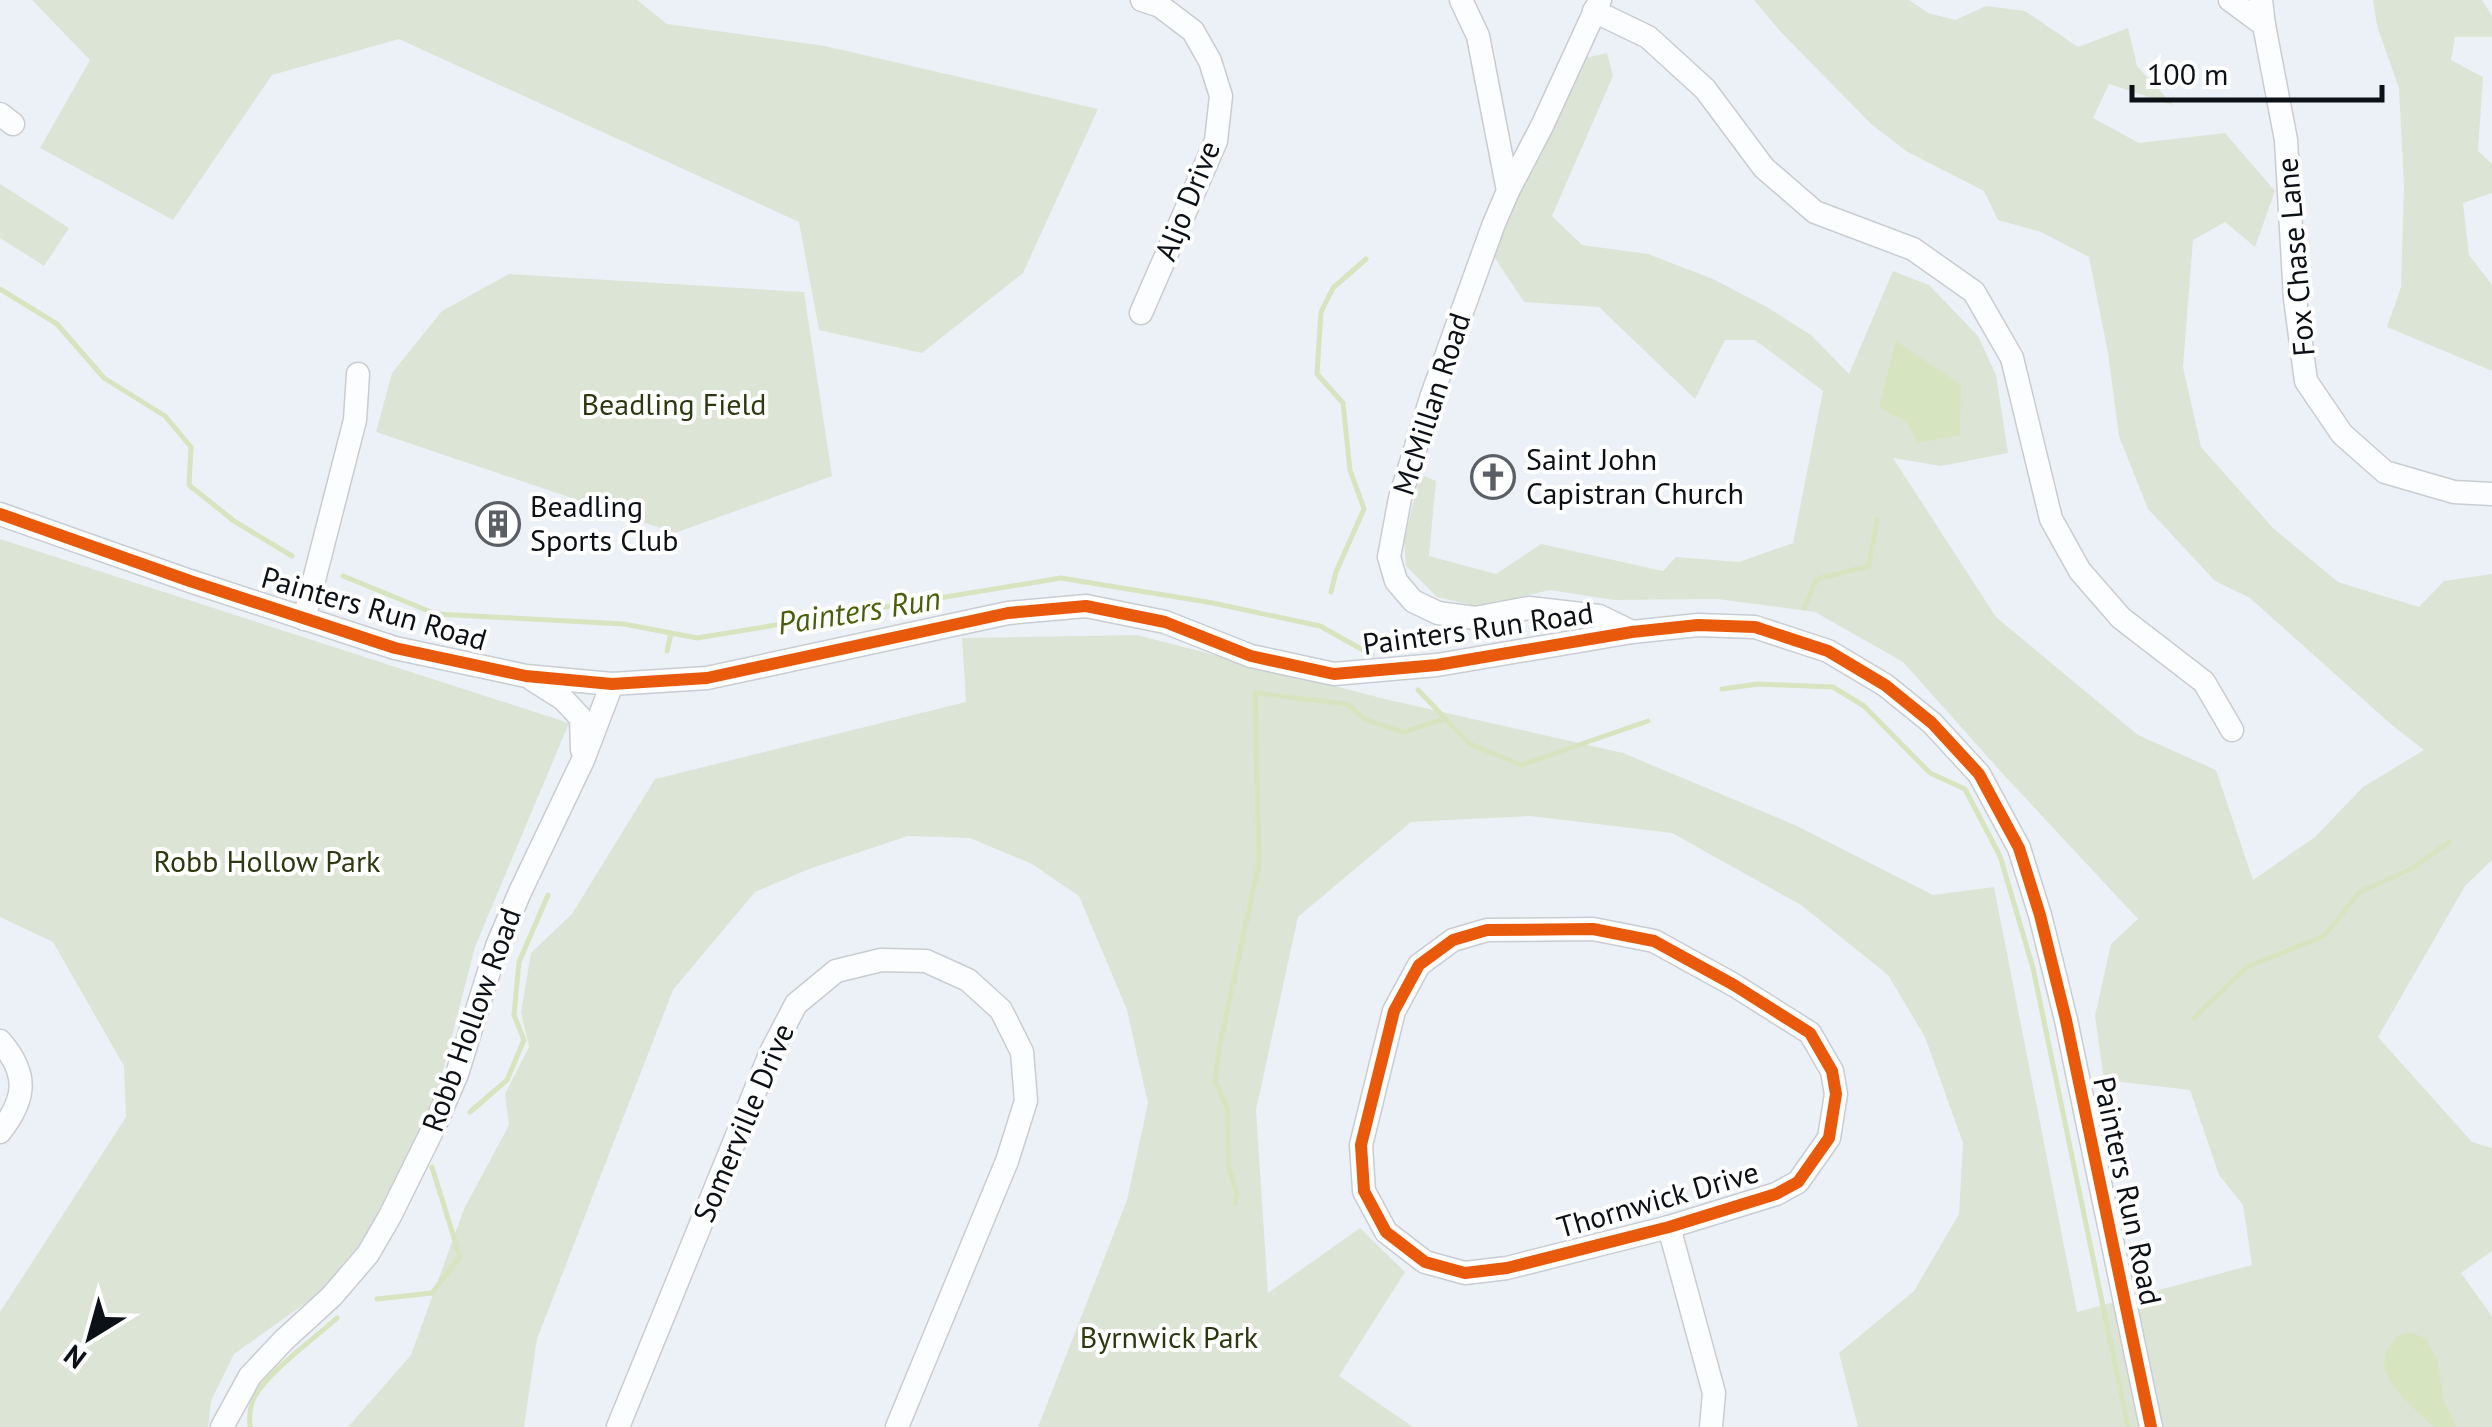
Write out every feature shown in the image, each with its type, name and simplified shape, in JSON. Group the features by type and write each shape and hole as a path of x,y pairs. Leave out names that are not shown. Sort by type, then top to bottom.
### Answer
{"street":[{"path":"1461,0 1478,36 1508,191"},
{"path":"2230,0 2264,24"},
{"name":"Fox Chase Lane","path":"2261,0 2286,140 2295,299 2306,382 2342,434 2384,472 2454,492 2492,494"},
{"name":"Aljo Drive","path":"1141,313 1216,140 1221,96 1210,61 1193,31 1155,2"},
{"path":"1597,6 1648,37 1706,89 1764,168 1815,212 1913,249 1974,292 2012,358 2051,518 2080,571 2121,618 2204,682 2232,730"},
{"name":"McMillan Road","path":"1597,6 1493,226 1432,395 1400,498 1389,557 1396,582 1413,601 1438,613 1476,618 1529,608 1599,616 1632,632"},
{"path":"304,619 355,420 358,374"},
{"name":"Painters Run Road","path":"0,514 395,648 526,676 612,684 707,678 1008,613 1086,606 1165,622 1251,656 1334,674 1437,665 1632,632 1698,625 1755,627 1828,651 1885,685 1932,723 1979,774 2019,848 2066,1020 2151,1427"},
{"path":"526,676 563,699 581,718 583,760"},
{"name":"Robb Hollow Road","path":"222,1427 250,1376 332,1296 368,1254 390,1216 435,1125 456,1074 497,946 583,760 612,684"},
{"name":"Thornwick Drive","path":"1593,929 1654,941 1810,1033 1832,1071 1836,1094 1829,1138 1816,1160 1798,1182 1776,1194 1668,1227 1507,1268 1465,1273 1424,1262 1386,1232 1364,1190 1360,1145 1394,1012 1419,965 1453,940 1487,930 1593,929"},
{"name":"Somerville Drive","path":"618,1427 771,1052 796,1004 836,972 880,960 926,961 968,980 1001,1010 1022,1052 1026,1101 1007,1161 897,1427"},
{"path":"0,1041 19,1068 21,1088 18,1105 0,1132"},
{"path":"1668,1227 1714,1393 1711,1427"}],"green space":[{"path":"32,0 637,0 667,24 825,46 1098,109 1023,273 922,353 819,330 799,222 399,39 272,75 173,220 40,148 90,60"},
{"name":"Byrnwick Park","path":"1754,0 1909,0 1928,13 1955,20 1986,6 2025,11 2078,47 2128,28 2137,66 2173,105 2109,84 2093,118 2139,143 2225,133 2275,191 2255,247 2225,222 2193,240 2183,367 2201,447 2273,528 2338,582 2419,607 2444,581 2492,574 2492,860 2465,886 2378,1037 2472,1142 2492,1148 2492,1251 2461,1273 2492,1316 2492,1427 1858,1427 1839,1353 1914,1291 1959,1214 1963,1143 1925,1037 1888,975 1801,905 1672,833 1530,816 1411,822 1298,917 1256,1110 1268,1293 1360,1228 1405,1272 1339,1376 1413,1427 1038,1427 1127,1200 1148,1103 1127,1010 1079,896 1032,864 970,838 908,836 809,869 755,892 673,990 537,1339 524,1427 348,1427 411,1355 464,1209 509,1125 505,1094 529,1047 521,1012 531,953 572,914 655,779 966,702 962,638 1137,635 1385,699 1623,753 1797,826 1933,895 1994,887 2077,1312 2252,1265 2243,1205 2219,1175 2190,1090 2104,1080 2095,1016 2111,944 2138,919 1903,662 1815,612 1717,599 1614,600 1550,590 1479,607 1437,597 1406,566 1404,541 1420,474 1436,481 1429,556 1496,574 1541,544 1663,571 1676,557 1739,562 1793,543 1823,391 1755,340 1725,340 1695,399 1599,307 1524,302 1493,255 1524,180 1585,58 1607,53 1613,76 1552,216 1582,245 1648,254 1713,279 1767,307 1812,336 1849,374 1893,271 1929,285 1978,336 1996,375 2008,453 1941,466 1893,458 1996,617 2138,735 2216,770 2253,880 2315,837 2363,787 2424,750 2250,598 2215,581 2148,509 2119,436 2089,257 2041,232 1998,220 1984,191 1906,151 1870,123"},
{"path":"2373,0 2482,0 2492,16 2492,37 2455,37 2451,60 2483,77 2478,151 2492,164 2492,193 2463,203 2469,255 2492,285 2492,371 2387,327 2401,287 2404,185 2399,88 2377,26"},
{"path":"0,184 69,228 44,266 0,238"},
{"name":"Beadling Field","path":"509,274 804,292 832,476 675,533 376,432 392,373 442,311"},
{"name":"Robb Hollow Park","path":"0,539 569,723 475,947 436,1098 365,1238 317,1295 234,1354 211,1401 208,1427 0,1427 0,1312 126,1117 124,1066 53,942 0,917"}],"shaded area":[{"path":"1896,341 1961,385 1960,435 1918,443 1907,422 1879,407"},
{"path":"2411,1332 2426,1339 2438,1361 2443,1399 2456,1427 2434,1427 2401,1395 2388,1376 2387,1351 2397,1336"}],"waterway":[{"path":"1331,592 1364,509 1350,470 1343,403 1317,374 1321,312 1333,288 1366,259"},
{"name":"Painters Run","path":"0,289 57,324 104,378 165,416 191,447 189,485 234,521 292,556"},
{"path":"1804,608 1817,579 1869,566 1877,520"},
{"name":"Painters Run","path":"343,576 436,614 624,624 697,638 1061,578 1213,603 1320,626 1372,655"},
{"path":"667,651 671,633"},
{"name":"Painters Run","path":"1722,689 1758,684 1833,687 1864,706 1930,773 1965,789 2000,856 2033,968 2128,1427"},
{"name":"Painters Run","path":"1418,690 1470,744 1521,765 1648,721"},
{"path":"1235,1203 1237,1194 1229,1168 1227,1108 1215,1081 1259,863 1255,693 1347,704 1366,720 1403,732 1445,719"},
{"path":"2194,1018 2247,967 2324,936 2360,892 2413,868 2449,842"},
{"path":"470,1112 507,1080 524,1040 514,1015 519,962 548,895"},
{"path":"377,1299 432,1293 460,1257 432,1167"},
{"path":"250,1427 252,1403 262,1386 337,1318"}],"cycle path":[{"path":"0,514 395,648 526,676 612,684 707,678 1008,613 1086,606 1165,622 1251,656 1334,674 1437,665 1632,632 1698,625 1755,627 1828,651 1885,685 1932,723 1979,774 2019,848 2066,1020 2151,1427"},
{"path":"1593,929 1654,941 1810,1033 1832,1071 1836,1094 1829,1138 1798,1182 1776,1194 1669,1227 1507,1268 1465,1273 1425,1262 1386,1232 1364,1191 1361,1145 1394,1011 1419,965 1453,940 1487,930 1593,929"}],"place":[{"name":"Saint John Capistran Church","path":"1493,477"},
{"name":"Beadling Sports Club","path":"498,524"}]}
